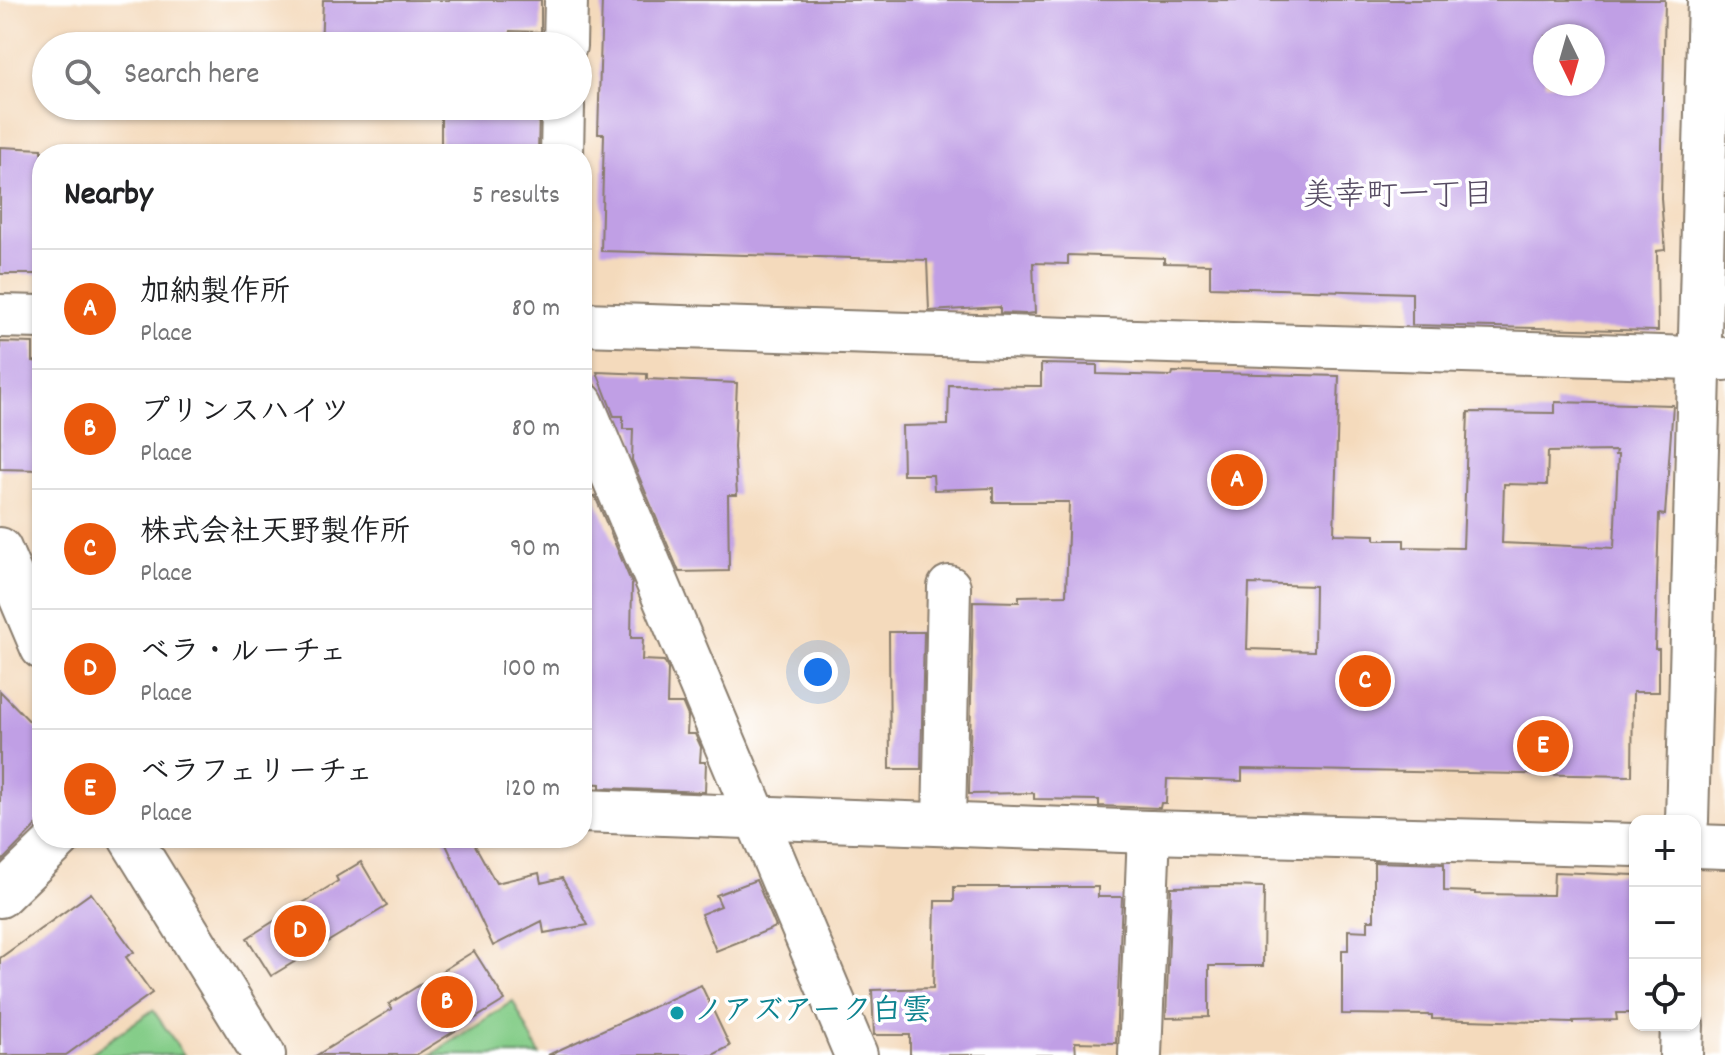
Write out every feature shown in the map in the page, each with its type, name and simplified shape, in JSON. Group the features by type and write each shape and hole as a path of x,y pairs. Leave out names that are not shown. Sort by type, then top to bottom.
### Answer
{"street":[{"path":"565,32 566,0"},
{"path":"1687,815 1712,359 1709,0"},
{"path":"562,144 563,120"},
{"path":"0,316 32,317"},
{"path":"592,324 1712,359"},
{"path":"592,427 856,1055"},
{"path":"0,549 32,624"},
{"path":"944,823 949,587"},
{"path":"592,811 1149,832 1629,845"},
{"path":"1140,1055 1149,832"},
{"path":"1701,846 1725,847"},
{"path":"0,896 50,848"},
{"path":"136,848 264,1055"},
{"path":"1681,1055 1682,1031"}],"green space":[{"path":"513,1001 540,1055 431,1055"},
{"path":"153,1010 184,1055 88,1055"}],"building":[{"path":"323,0 541,0 541,32 322,32"},
{"path":"602,0 1665,0 1661,198 1665,250 1657,251 1658,331 1412,325 1412,293 1210,287 1210,264 1164,263 1164,258 1068,255 1068,264 1033,263 1035,313 1025,314 1000,313 1000,307 929,311 927,260 601,251 604,134 598,134"},
{"path":"441,120 539,120 538,144 441,144"},
{"path":"0,147 32,149 32,274 0,274"},
{"path":"0,342 32,343 32,470 0,469"},
{"path":"1041,364 1097,365 1097,374 1172,376 1173,372 1339,376 1334,534 1375,535 1375,540 1404,540 1404,547 1463,548 1468,412 1555,413 1555,402 1673,405 1665,515 1659,514 1655,649 1659,649 1659,692 1633,692 1632,776 1242,769 1242,781 1167,779 1166,803 1161,803 1160,808 1099,806 1099,800 1034,799 1034,793 969,794 973,601 1019,602 1019,596 1066,595 1069,502 993,502 993,488 934,490 933,475 903,475 902,426 948,425 949,385 1041,386","holes":["1616,451 1614,548 1502,543 1504,484 1547,485 1548,452","1249,584 1315,586 1314,651 1247,649"]},
{"path":"597,372 647,374 647,379 737,383 734,447 737,495 728,495 729,571 679,572 632,460 633,429 623,429 623,416 614,416"},
{"path":"592,496 595,496 632,584 631,638 643,638 642,660 664,661 668,669 667,704 683,704 688,716 687,734 695,734 701,747 700,762 706,762 705,792 600,788 600,784 592,784"},
{"path":"889,632 924,632 921,769 890,769"},
{"path":"0,691 32,724 32,830 0,863"},
{"path":"448,848 477,848 496,883 539,873 541,883 562,878 588,925 544,933 542,921 493,946"},
{"path":"361,862 387,906 271,976 247,938 338,881 336,877"},
{"path":"1374,862 1444,864 1444,891 1475,894 1553,895 1554,872 1629,875 1629,1013 1616,1013 1617,1020 1573,1023 1432,1019 1432,1015 1342,1014 1342,950 1348,950 1348,930 1368,931 1368,920 1374,920"},
{"path":"756,880 776,927 716,951 701,914 721,906 716,895"},
{"path":"954,887 1098,887 1098,897 1122,897 1116,1043 1075,1042 1076,1055 910,1055 910,1035 874,1035 872,990 933,988 935,901 954,901"},
{"path":"1171,887 1264,887 1263,966 1209,966 1209,1017 1166,1018"},
{"path":"91,893 134,952 126,957 152,993 66,1055 0,1055 0,958"},
{"path":"474,951 505,1000 416,1055 317,1055 392,1009 389,1004"},
{"name":"ノアズアーク白雲","path":"701,985 730,1046 713,1055 548,1055"}],"place":[{"name":"加納製作所","path":"1237,480"},
{"name":"株式会社天野製作所","path":"1365,681"},
{"name":"ベラフェリーチェ","path":"1543,746"},
{"name":"ベラ・ルーチェ","path":"300,931"},
{"name":"プリンスハイツ","path":"447,1002"},
{"name":"ノアズアーク白雲","path":"677,1013"}],"district":[{"name":"美幸町一丁目","path":"1398,198"}]}
